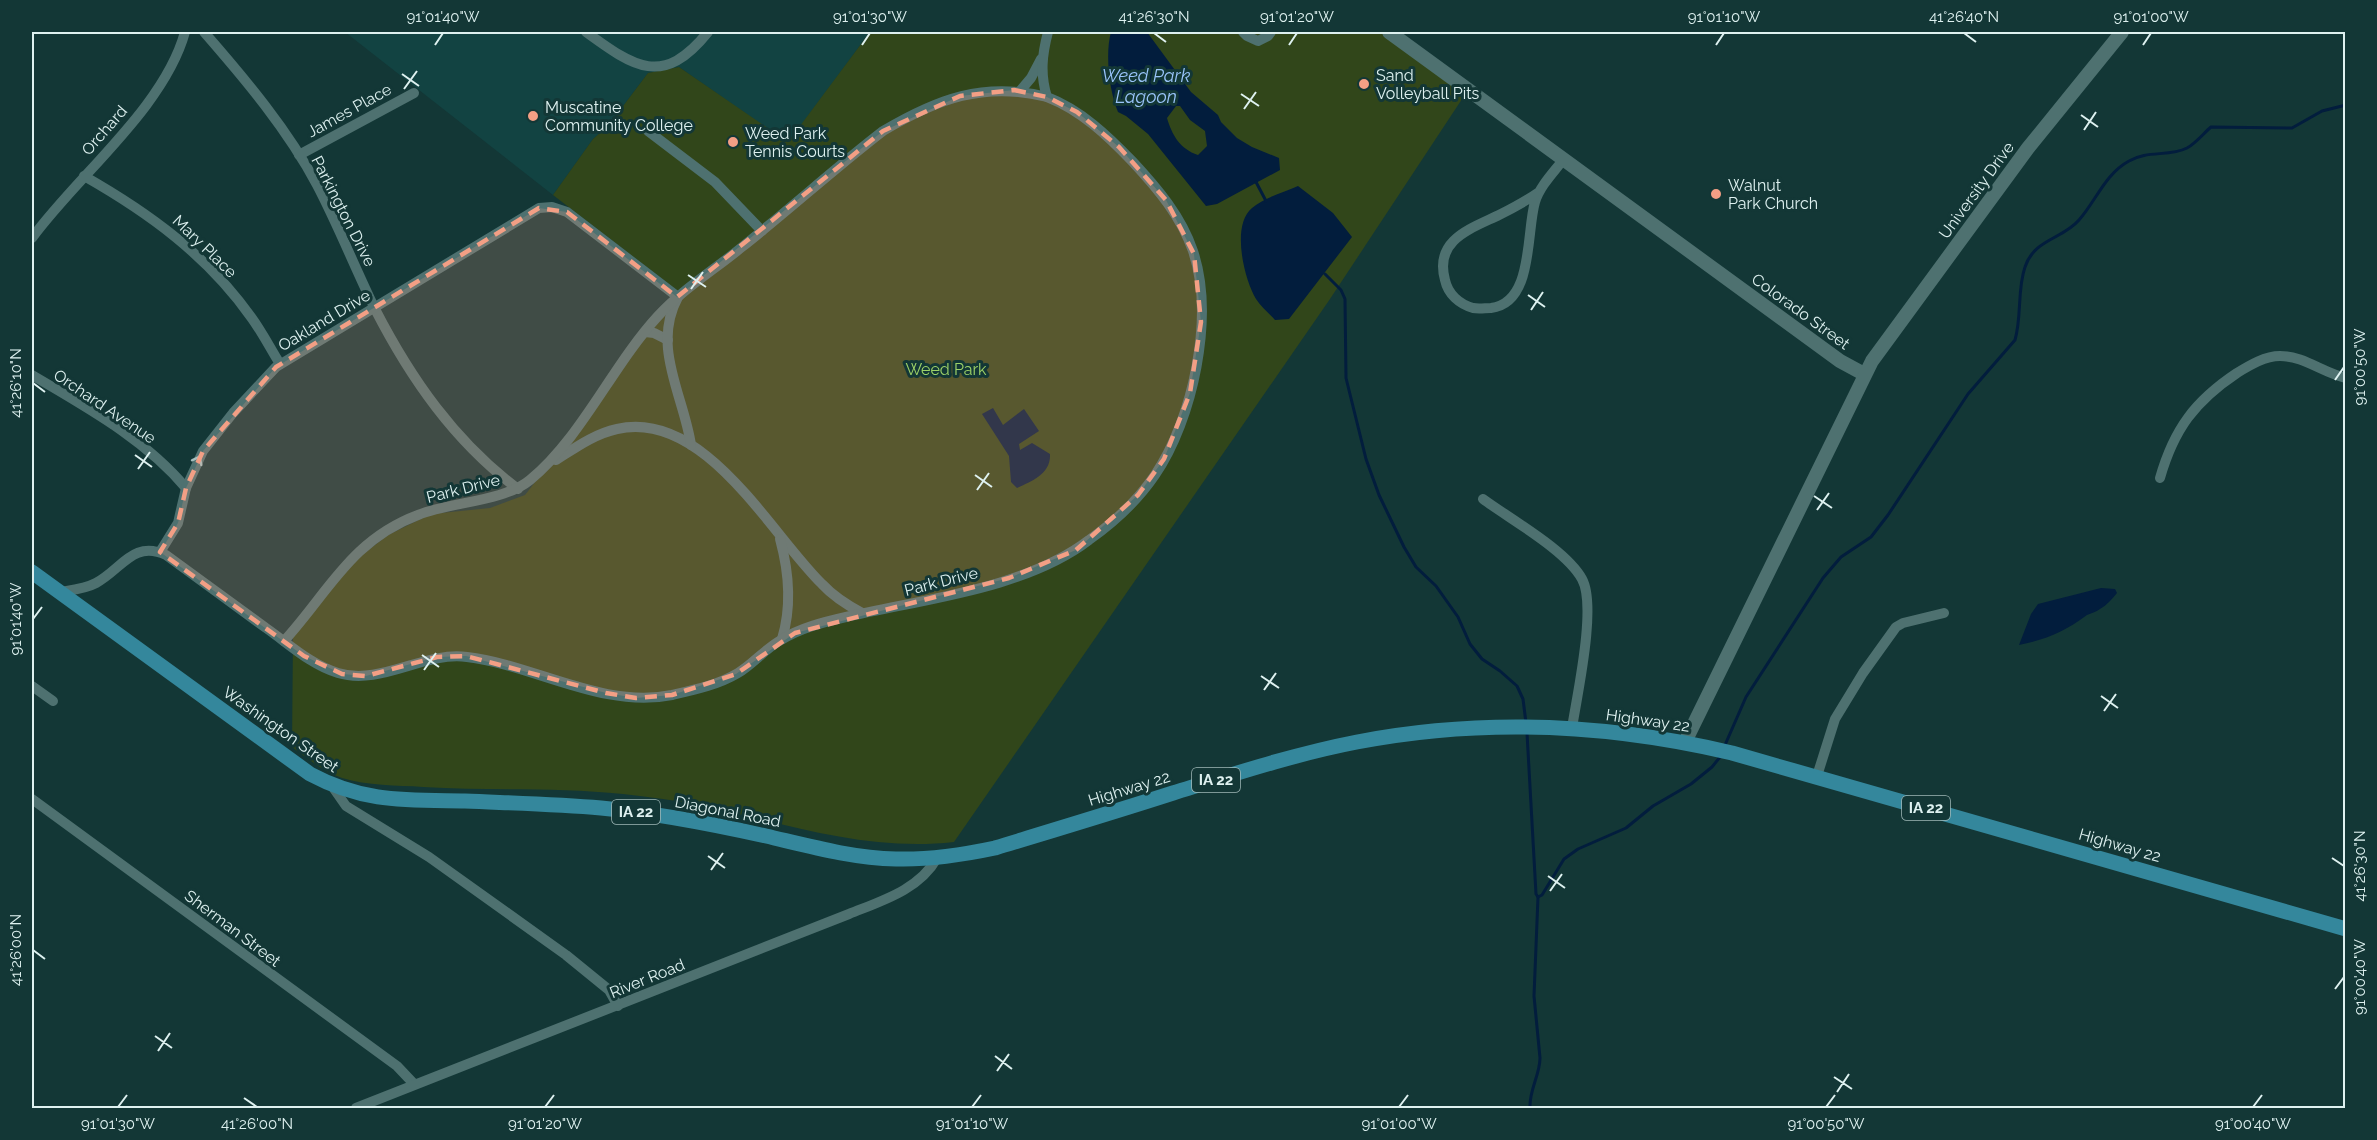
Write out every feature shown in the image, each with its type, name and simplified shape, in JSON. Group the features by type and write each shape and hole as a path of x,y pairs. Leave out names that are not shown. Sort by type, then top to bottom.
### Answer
{"main road":[{"name":"Washington Street","path":"32,572 310,774 332,786"},
{"name":"Highway 22","path":"937,858 995,848 1278,761 1358,741 1446,730 1499,727 1572,728 1621,732 1685,742 1817,776 2346,928"},
{"name":"Diagonal Road","path":"332,786 367,796 394,799 601,808 710,823 870,857 937,858"}],"street":[{"name":"Orchard","path":"32,236 155,92 172,65 184,32"},
{"name":"Parkington Drive","path":"204,32 246,82 299,156 317,186 374,307 414,377 440,415 483,461 518,489"},
{"path":"586,32 630,62 652,66 666,64 684,56 708,32"},
{"path":"1020,91 1031,78 1041,58 1048,32"},
{"path":"1243,32 1258,41 1272,32"},
{"name":"Colorado Street","path":"1389,32 1840,361 1864,374"},
{"name":"University Drive","path":"1864,374 2028,148 2122,32"},
{"path":"1041,58 1043,83 1047,97"},
{"name":"Park Drive","path":"160,552 284,641 319,665 342,674 366,676 437,657 466,656 488,660 589,690 636,698 672,695 723,680 751,664 782,639 819,624 934,598 1010,578 1046,565 1076,550 1115,519 1159,468 1176,432 1190,393 1201,322 1199,276 1188,238 1166,200 1119,147 1077,112 1047,97 1020,91 999,90 960,96 908,116 861,148 661,312 548,465 518,489 417,515 382,534 360,551 336,575 284,641"},
{"name":"James Place","path":"299,156 414,93"},
{"path":"648,131 715,182 762,231"},
{"path":"1539,192 1530,225 1525,274 1510,299 1495,307 1477,309 1460,302 1446,285 1443,272 1444,254 1449,246 1465,231 1516,207 1539,192 1563,160"},
{"name":"Mary Place","path":"84,176 142,210 190,248 252,318 280,364"},
{"name":"Oakland Drive","path":"160,552 178,523 186,488 203,451 232,414 280,364 539,208 560,209 581,222 678,297"},
{"path":"678,297 672,310 668,340 672,379 688,424 691,445"},
{"path":"645,332 654,333 668,340"},
{"path":"2160,478 2171,444 2193,409 2222,384 2246,368 2261,360 2281,356 2305,361 2346,378"},
{"path":"1685,742 1864,374"},
{"name":"Orchard Avenue","path":"32,375 122,431 150,453 186,488"},
{"path":"548,465 583,442 618,428 630,427 661,431 691,445 705,455 750,498 823,586 862,614"},
{"path":"1483,499 1570,562 1584,582 1589,612 1572,728"},
{"path":"778,532 784,554 789,600 788,616 782,639"},
{"path":"59,592 95,584 139,552 160,552"},
{"path":"1817,776 1835,719 1863,673 1896,627 1903,623 1944,613"},
{"path":"32,686 53,701"},
{"name":"Washington Street","path":"332,786 346,806 429,857 566,955 609,990 618,1006"},
{"name":"Sherman Street","path":"32,799 397,1066 414,1084"},
{"name":"River Road","path":"356,1108 892,896 925,876 937,858"}],"highlighted area":[{"path":"1014,90 1047,97 1077,112 1119,147 1166,200 1194,254 1201,322 1190,393 1164,459 1138,495 1076,550 1009,578 795,633 736,674 672,695 636,698 606,693 466,656 437,657 366,676 342,674 304,656 160,552 178,523 186,488 203,451 276,367 539,208 567,212 677,297 883,131 960,96"}],"shaded area":[{"name":"Muscatine Community College","path":"345,32 870,32 788,143 679,67 648,73 608,126 593,139 553,195"}],"green space":[{"name":"Weed Park","path":"870,32 1389,32 1468,90 1330,299 954,842 921,844 857,839 825,834 699,805 623,794 382,785 342,778 316,764 292,747 293,636 349,565 388,535 431,514 490,508 525,495 567,441 641,337 680,296 674,288 553,195 593,139 608,126 648,73 679,67 788,142"}],"water":[{"name":"Weed Park Lagoon","path":"1111,32 1147,32 1191,92 1218,115 1221,122 1237,138 1279,158 1280,170 1217,204 1206,206 1148,134 1118,112 1112,94 1109,72","holes":["1176,106 1180,106 1190,120 1205,131 1207,146 1198,155 1182,145 1174,136 1169,124 1167,118"]},
{"path":"1298,186 1333,213 1352,237 1289,319 1275,320 1260,305 1247,279 1242,252 1242,227 1246,216 1257,204"},
{"path":"993,408 1003,425 1024,409 1039,431 1019,444 1020,450 1032,443 1050,454 1044,472 1017,488 1011,482 1009,456 982,414"},
{"path":"2101,588 2115,589 2117,593 2103,607 2071,626 2055,634 2019,645 2031,614 2038,604"}],"waterway":[{"path":"1725,745 1746,697 1823,578 1841,557 1871,537 1968,394 2015,340 2025,267 2035,251 2079,220 2113,173 2129,161 2151,154 2180,151 2187,148 2211,127 2292,128 2322,111 2346,105"},
{"path":"1256,182 1266,201"},
{"path":"1325,274 1341,290 1345,299 1346,378 1366,459 1379,495 1416,567 1436,586 1458,617 1470,644 1482,659 1517,686 1523,699 1526,723"},
{"path":"1527,733 1538,897 1534,996 1540,1058 1530,1108"},
{"path":"1538,897 1542,895 1564,859 1578,849 1626,828 1653,806 1691,784 1712,767 1720,757"}],"place":[{"name":"Sand Volleyball Pits","path":"1364,84"},
{"name":"Muscatine Community College","path":"533,116"},
{"name":"Weed Park Tennis Courts","path":"733,142"},
{"name":"Walnut Park Church","path":"1716,194"}]}
